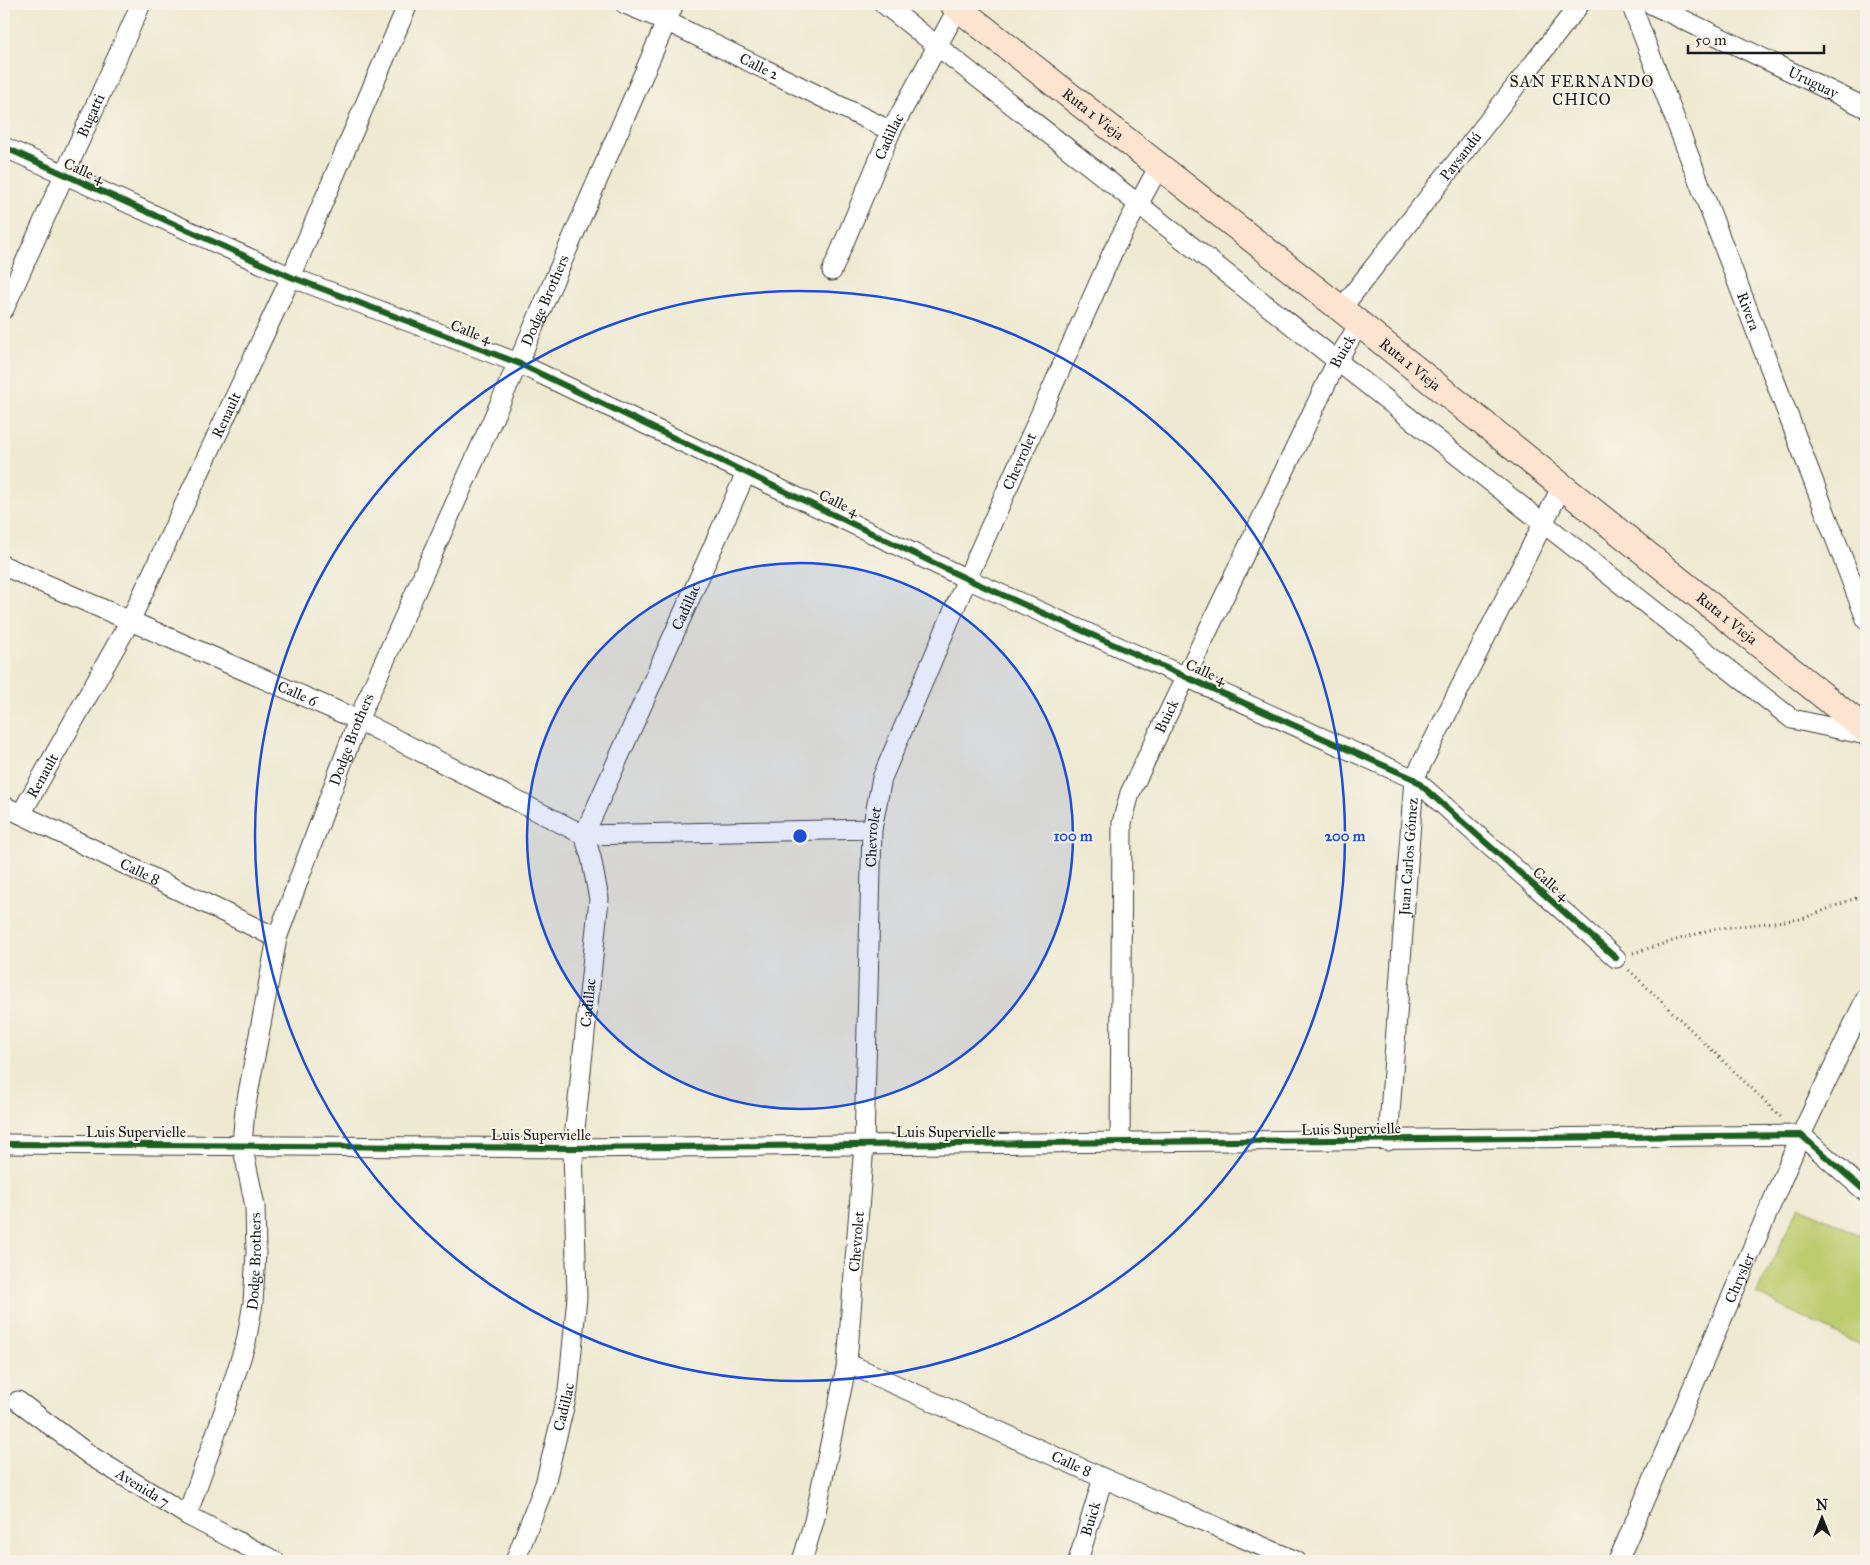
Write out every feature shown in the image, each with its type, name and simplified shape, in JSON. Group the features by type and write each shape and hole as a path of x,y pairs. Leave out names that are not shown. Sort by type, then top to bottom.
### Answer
{"street":[{"name":"Bugatti","path":"4,310 141,4"},
{"name":"Renault","path":"21,814 130,621 291,276 408,4"},
{"name":"Calle 2","path":"625,4 891,131"},
{"name":"Dodge Brothers","path":"186,1515 246,1342 253,1303 256,1252 255,1206 242,1144 246,1110 277,938 358,720 518,363 674,4"},
{"path":"884,4 1792,719 1866,735"},
{"name":"Paysandú","path":"1350,317 1580,4"},
{"name":"Rivera","path":"1631,4 1866,619"},
{"name":"Uruguay","path":"1651,4 1866,108"},
{"name":"Cadillac","path":"832,271 891,131 937,46 955,6"},
{"name":"Ruta 1 Vieja","path":"955,6 1158,168 1350,317 1866,730"},
{"name":"Calle 4","path":"4,148 291,276 518,363 967,579 1414,779 1616,958"},
{"name":"Chevrolet","path":"802,1561 814,1520 847,1363 864,1145 872,829 882,778 967,579 1114,249 1158,168"},
{"name":"Buick","path":"1120,1143 1122,823 1130,793 1337,361 1350,317"},
{"name":"Cadillac","path":"515,1561 545,1484 568,1391 577,1297 572,1148 599,899 591,857 584,835 746,472"},
{"name":"Juan Carlos Gómez","path":"1388,1141 1414,779 1562,486"},
{"name":"Calle 6","path":"4,566 358,720 584,835"},
{"name":"Calle 8","path":"4,806 277,938"},
{"path":"584,835 872,829"},
{"name":"Chrysler","path":"1618,1561 1801,1135 1866,998"},
{"path":"1801,1135 1866,1192"},
{"name":"Luis Supervielle","path":"4,1144 242,1144 572,1148 1388,1141 1801,1135"},
{"name":"Calle 8","path":"847,1363 1103,1478 1296,1561"},
{"name":"Avenida 7","path":"18,1401 91,1456 186,1515 275,1561"},
{"name":"Buick","path":"1078,1561 1103,1478"}],"path":[{"path":"1801,1135 1616,958 1712,929 1802,919 1866,894"}],"green space":[{"path":"1799,1206 1866,1238 1866,1348 1756,1294"}],"cycle path":[{"path":"4,147 291,277 518,363 967,579 1414,779 1616,958"},
{"path":"4,1144 573,1148 1801,1135 1866,1192"}],"district":[{"name":"SAN FERNANDO CHICO","path":"1582,90"}]}
